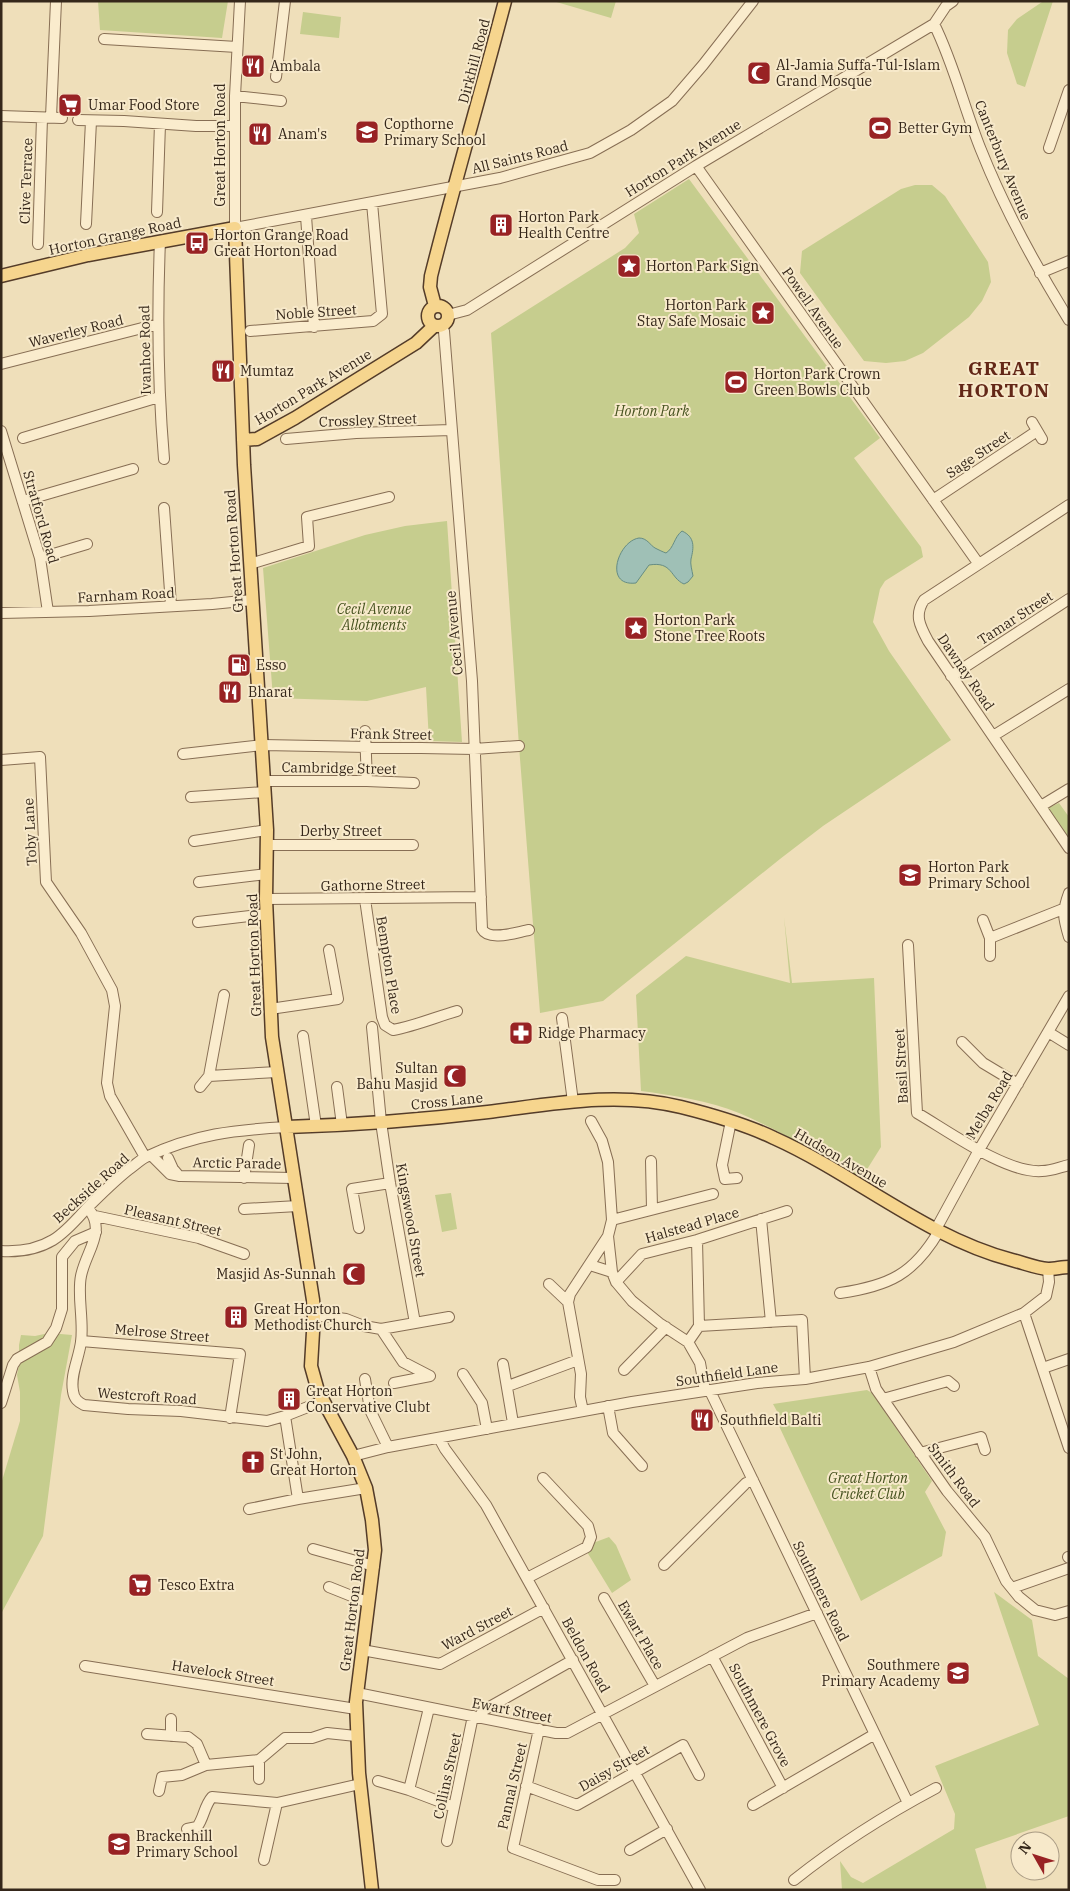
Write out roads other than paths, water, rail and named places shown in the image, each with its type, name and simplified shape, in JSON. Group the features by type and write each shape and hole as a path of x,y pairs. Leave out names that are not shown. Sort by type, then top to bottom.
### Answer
{"main road":[{"name":"Dirkhill Road","path":"439,321 431,292 431,276 505,1"},
{"name":"Horton Grange Road","path":"1,276 88,255 235,228"},
{"name":"Great Horton Road","path":"235,228 243,440 268,845 266,899 272,1037 287,1126 314,1315 312,1366 322,1401 352,1456 366,1488 375,1550 356,1709 356,1736 367,1779 372,1890"},
{"name":"Horton Park Avenue","path":"243,440 256,439 296,418 416,343 439,321"},
{"path":"242,421 246,429 256,439"},
{"name":"Cross Lane","path":"287,1126 381,1122 573,1102 610,1100"},
{"name":"Hudson Avenue","path":"610,1100 641,1100 679,1106 731,1121 775,1138 965,1244 996,1256 1048,1269"},
{"path":"1048,1269 1069,1267"}],"street":[{"name":"Clive Terrace","path":"38,244 56,1"},
{"name":"Great Horton Road","path":"235,228 234,126 240,1"},
{"path":"276,77 285,1"},
{"name":"All Saints Road","path":"235,228 500,178 590,153 631,130 672,101 704,65 753,1"},
{"path":"934,24 947,3"},
{"name":"Horton Park Avenue","path":"439,321 467,310 696,166 934,24"},
{"name":"Canterbury Avenue","path":"934,24 945,47 980,149 1009,216 1040,273 1069,320"},
{"path":"104,39 237,47"},
{"path":"1050,148 1069,90"},
{"path":"235,96 280,101"},
{"path":"1,116 62,118"},
{"path":"78,120 234,126"},
{"path":"86,224 91,121"},
{"path":"156,212 160,124"},
{"name":"Powell Avenue","path":"696,166 978,563"},
{"name":"Noble Street","path":"250,331 373,321 382,314 372,203"},
{"path":"306,216 314,327"},
{"name":"Ivanhoe Road","path":"160,241 159,397 164,459"},
{"path":"1040,273 1069,261"},
{"name":"Cecil Avenue","path":"439,321 451,430 472,681 484,932 489,935 529,930"},
{"name":"Waverley Road","path":"1,364 158,324"},
{"path":"23,438 159,397"},
{"name":"Crossley Street","path":"286,439 451,430"},
{"name":"Stratford Road","path":"1,431 40,558 48,612"},
{"name":"Sage Street","path":"933,500 1037,431"},
{"path":"23,502 133,469"},
{"path":"250,564 309,546 307,517 389,497"},
{"name":"Dawnay Road","path":"1069,504 924,600 918,608 920,627 928,641 1069,848"},
{"path":"164,508 171,605"},
{"path":"40,558 87,544"},
{"name":"Farnham Road","path":"1,612 89,611 252,600"},
{"name":"Tamar Street","path":"952,676 1069,600"},
{"path":"993,736 1069,689"},
{"path":"365,731 364,748 367,781"},
{"name":"Frank Street","path":"183,754 263,745 474,749 519,746"},
{"name":"Toby Lane","path":"1,760 40,757 46,882 81,933"},
{"name":"Cambridge Street","path":"191,797 264,787 367,781 414,783"},
{"path":"1041,806 1069,789"},
{"path":"194,841 267,830"},
{"name":"Derby Street","path":"268,845 413,845"},
{"path":"199,882 267,874"},
{"path":"1069,893 1063,908 1069,937"},
{"name":"Gathorne Street","path":"266,899 481,897"},
{"name":"Bempton Place","path":"365,899 382,1017 385,1025 393,1030 412,1027 427,1020 458,1011"},
{"path":"990,938 1063,908"},
{"path":"198,922 267,914"},
{"path":"983,920 990,938 990,956"},
{"name":"Arctic Parade","path":"81,933 112,990 115,1006 107,1083 110,1096 148,1156 170,1174 180,1176 293,1178"},
{"name":"Basil Street","path":"908,945 917,1113 979,1150"},
{"path":"270,1009 338,998 329,950"},
{"path":"200,1087 209,1076 224,995"},
{"name":"Melba Road","path":"840,1293 883,1285 903,1274 918,1261 931,1244 979,1150 1069,996"},
{"path":"562,1018 573,1102"},
{"name":"Kingswood Street","path":"372,1027 381,1122 415,1323"},
{"path":"1048,1032 1069,1045"},
{"path":"303,1036 316,1126"},
{"path":"962,1042 983,1063 1018,1084"},
{"path":"209,1076 278,1072"},
{"path":"337,1087 342,1124"},
{"path":"583,1411 580,1397 581,1374 568,1302 570,1294 608,1236 612,1220 608,1162 602,1141 591,1121"},
{"path":"731,1121 722,1164 725,1179 737,1178"},
{"name":"Beckside Road","path":"1,1251 15,1252 35,1248 52,1241 69,1228 118,1178 148,1156 202,1136 240,1130 287,1126"},
{"path":"244,1178 249,1145"},
{"path":"979,1150 1021,1169 1042,1171 1069,1165"},
{"name":"Arctic Parade","path":"168,1158 172,1169 180,1176"},
{"path":"651,1162 652,1210"},
{"path":"359,1228 352,1189 390,1183"},
{"path":"612,1220 713,1194"},
{"path":"244,1209 298,1206"},
{"path":"88,1208 95,1216"},
{"name":"Halstead Place","path":"614,1277 642,1254 698,1240 787,1210"},
{"name":"Westcroft Road","path":"95,1216 96,1232 81,1277 81,1341 72,1381 73,1392 78,1402 84,1406 128,1410 181,1411 267,1421 322,1401"},
{"name":"Pleasant Street","path":"95,1216 199,1238 244,1254"},
{"path":"761,1219 770,1322"},
{"path":"1,1403 16,1359 46,1342 56,1328 62,1309 62,1257 76,1241 96,1232"},
{"path":"608,1236 614,1277"},
{"path":"688,1342 699,1326 698,1240"},
{"path":"590,1265 614,1277 632,1301 688,1342 700,1363 707,1391"},
{"name":"Southfield Lane","path":"352,1456 388,1447 608,1406 757,1383 806,1378 869,1367 954,1342 1024,1313 1046,1296 1049,1282 1048,1269"},
{"path":"549,1284 568,1302"},
{"path":"1024,1313 1042,1368 1066,1430 1069,1448"},
{"path":"314,1315 346,1319 364,1326 381,1329 449,1317"},
{"path":"699,1326 802,1320 806,1378"},
{"path":"624,1370 666,1327"},
{"path":"381,1329 404,1362 430,1376 394,1383"},
{"name":"Melrose Street","path":"81,1341 240,1354 230,1418"},
{"path":"1042,1368 1069,1359"},
{"path":"508,1386 578,1360"},
{"path":"504,1364 513,1423"},
{"name":"Smith Road","path":"869,1367 876,1389 883,1400 946,1491 985,1537 1006,1581 1019,1598 1035,1610 1055,1615 1069,1611"},
{"path":"463,1374 482,1403 487,1429"},
{"path":"365,1379 370,1410 388,1447"},
{"path":"883,1400 948,1381 954,1386"},
{"name":"Southmere Road","path":"707,1391 753,1480 908,1802"},
{"path":"608,1406 613,1433 642,1466"},
{"path":"285,1416 298,1499"},
{"path":"920,1453 980,1437 985,1450"},
{"name":"Beldon Road","path":"440,1438 445,1449 486,1505 700,1890"},
{"path":"527,1578 587,1547 590,1537 588,1526 543,1478"},
{"path":"664,1565 746,1483 753,1480"},
{"path":"249,1509 366,1488"},
{"path":"313,1549 374,1566"},
{"path":"1012,1588 1069,1568"},
{"path":"329,1587 369,1603"},
{"name":"Ewart Place","path":"604,1598 655,1686"},
{"name":"Ward Street","path":"362,1650 440,1664 544,1608"},
{"name":"Ewart Street","path":"357,1694 556,1733 567,1733 747,1638 817,1612"},
{"name":"Southmere Grove","path":"712,1656 783,1788"},
{"path":"476,1717 484,1710 573,1660"},
{"name":"Havelock Street","path":"85,1666 356,1709"},
{"path":"409,1790 429,1708"},
{"name":"Collins Street","path":"447,1840 476,1717"},
{"path":"171,1736 172,1719"},
{"name":"Pannal Street","path":"539,1729 513,1848 600,1885"},
{"path":"159,1791 162,1777 182,1775 206,1765 259,1760 285,1738 312,1738 327,1733 356,1736"},
{"path":"147,1734 188,1737 198,1744 206,1765"},
{"path":"753,1805 875,1734"},
{"name":"Daisy Street","path":"526,1786 577,1805 683,1745 699,1775"},
{"path":"259,1760 259,1779"},
{"path":"187,1829 197,1827 206,1804 212,1797 277,1803 367,1779 409,1790 454,1808"},
{"path":"794,1880 818,1861 908,1802 936,1788"},
{"path":"264,1860 277,1803"},
{"path":"630,1850 667,1829"},
{"path":"600,1885 615,1880"}],"water":[{"path":"682,531 691,539 693,550 691,563 693,576 688,582 684,584 663,565 657,564 649,565 636,583 626,582 620,578 617,571 617,563 625,547 631,541 639,538 644,539 655,548 666,553"}],"place":[{"name":"Ambala","path":"253,66"},
{"name":"Al-Jamia Suffa-Tul-Islam Grand Mosque","path":"759,73"},
{"name":"Umar Food Store","path":"70,105"},
{"name":"Better Gym","path":"880,128"},
{"name":"Copthorne Primary School","path":"367,132"},
{"name":"Anam's","path":"260,134"},
{"name":"Horton Park Health Centre","path":"501,225"},
{"name":"Horton Grange Road Great Horton Road","path":"197,243"},
{"name":"Horton Park Sign","path":"629,266"},
{"name":"Horton Park Stay Safe Mosaic","path":"763,313"},
{"name":"Mumtaz","path":"223,371"},
{"name":"Horton Park Crown Green Bowls Club","path":"736,382"},
{"name":"Horton Park Stone Tree Roots","path":"636,628"},
{"name":"Esso","path":"239,665"},
{"name":"Bharat","path":"230,692"},
{"name":"Horton Park Primary School","path":"910,875"},
{"name":"Ridge Pharmacy","path":"521,1033"},
{"name":"Sultan Bahu Masjid","path":"455,1076"},
{"name":"Masjid As-Sunnah","path":"354,1274"},
{"name":"Great Horton Methodist Church","path":"236,1317"},
{"name":"Great Horton Conservative Clubt","path":"289,1399"},
{"name":"Southfield Balti","path":"702,1420"},
{"name":"St John, Great Horton","path":"253,1462"},
{"name":"Tesco Extra","path":"140,1585"},
{"name":"Southmere Primary Academy","path":"958,1673"},
{"name":"Brackenhill Primary School","path":"119,1844"}],"district":[{"name":"GREAT HORTON","path":"1004,379"}],"park label":[{"name":"Horton Park","path":"652,411"},
{"name":"Cecil Avenue Allotments","path":"374,618"},
{"name":"Great Horton Cricket Club","path":"868,1486"}]}
